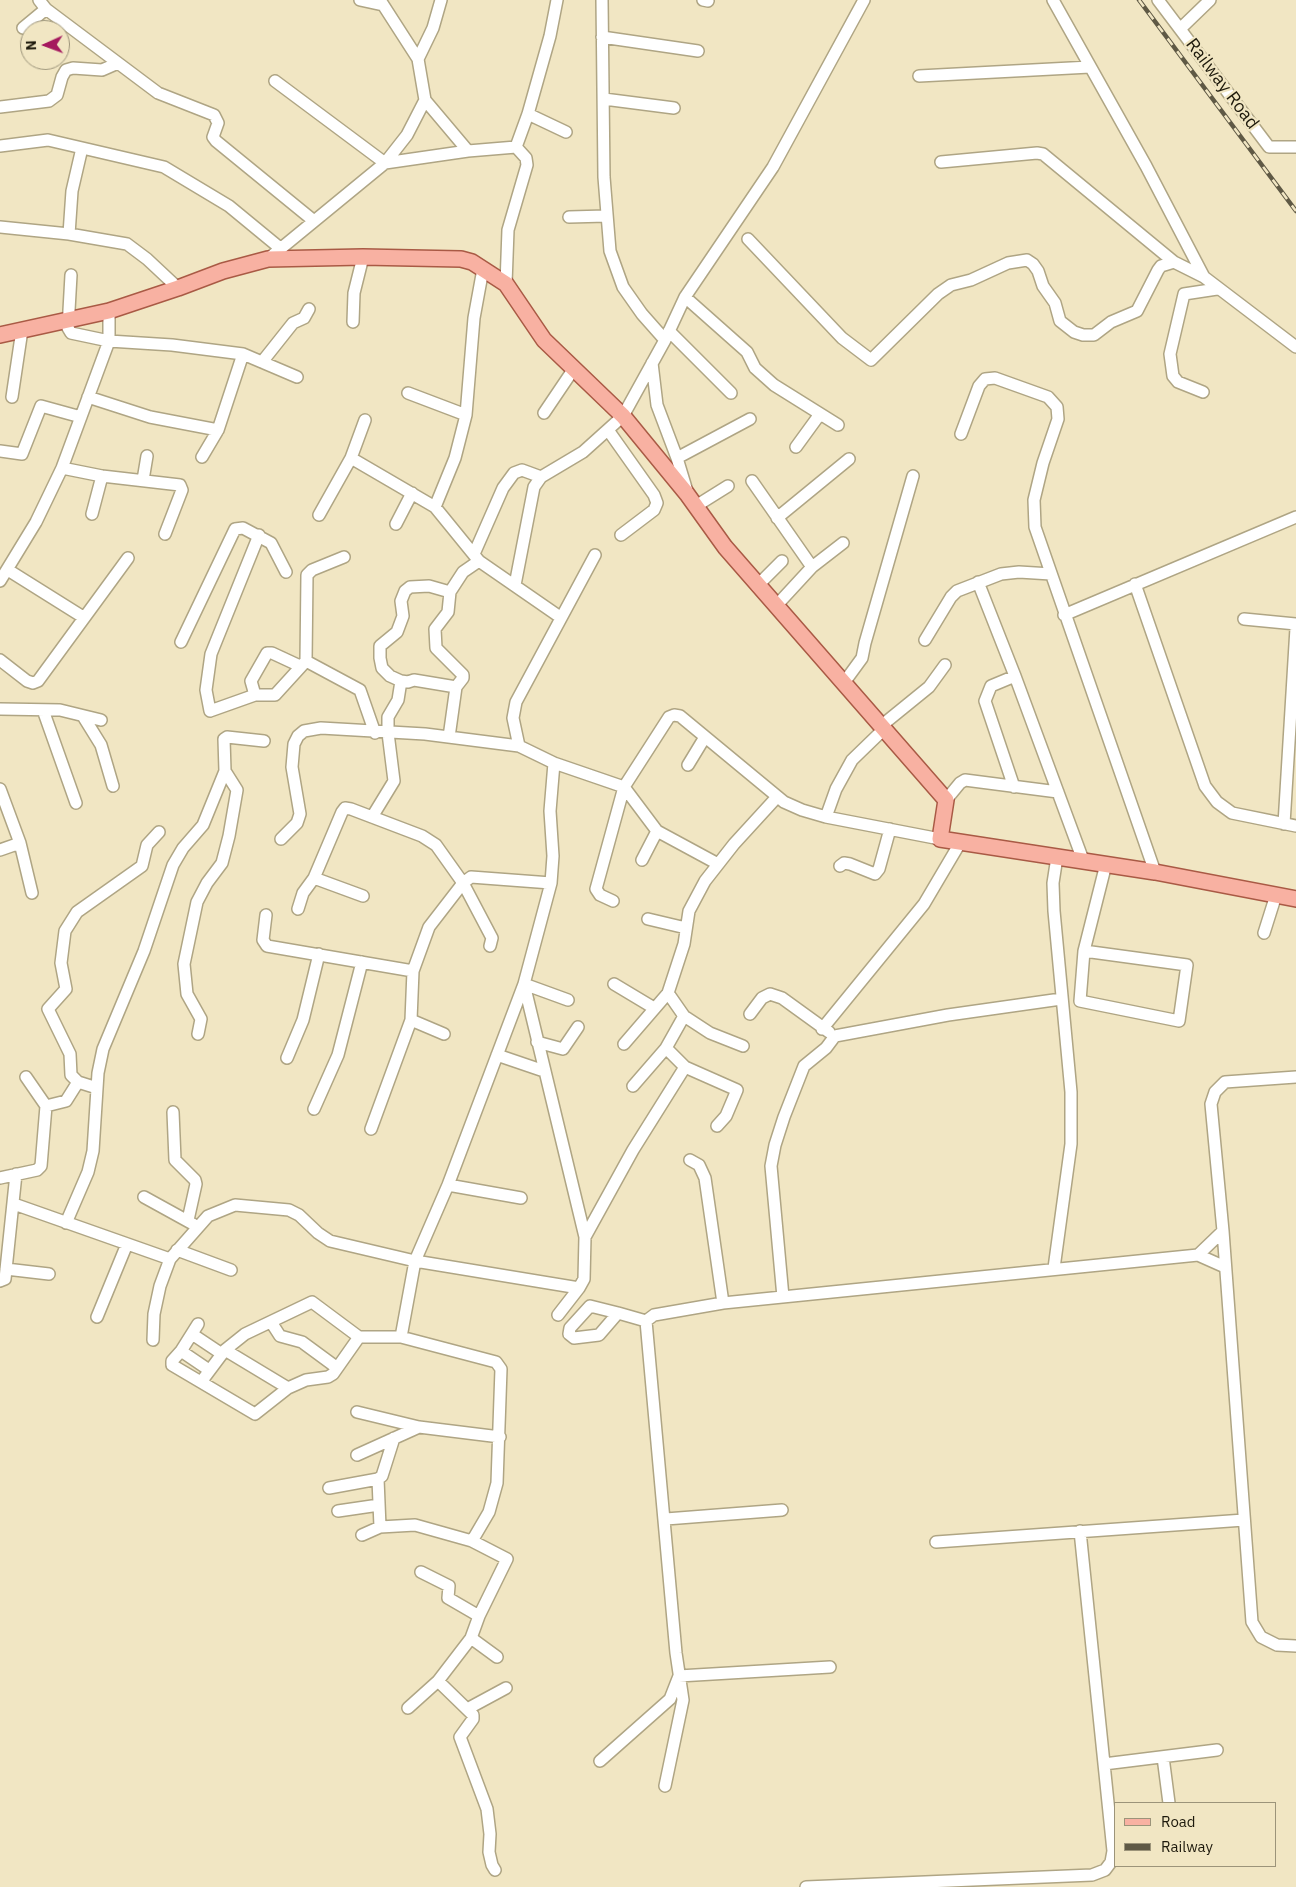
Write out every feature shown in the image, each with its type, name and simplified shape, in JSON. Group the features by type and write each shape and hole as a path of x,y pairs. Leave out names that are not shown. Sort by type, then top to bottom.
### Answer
{"main road":[{"path":"0,335 109,310 178,288 223,271 268,259 363,257 461,259 483,269 506,284 544,340 622,416 692,500 725,547 946,800 940,839 1155,872 1296,899"}],"street":[{"path":"360,0 381,2 418,59 425,100 468,151"},
{"path":"418,59 433,28 441,0"},
{"path":"516,147 528,114 550,36 556,0"},
{"path":"602,0 606,216 610,251 623,287 642,314 731,393"},
{"path":"703,0 708,1"},
{"path":"515,584 534,487 541,477 583,452 622,416 667,335 685,297 772,166 864,0"},
{"path":"1053,0 1146,166 1204,278"},
{"name":"Railway Road","path":"1158,0 1269,147 1296,147"},
{"path":"1180,29 1210,0"},
{"path":"30,20 42,5 158,93 214,115 218,123 213,137 216,141 314,221"},
{"path":"602,37 698,51"},
{"path":"0,107 49,101 57,95 66,70 73,68 102,70 118,64"},
{"path":"919,76 1090,67"},
{"path":"275,81 385,163 468,151 516,147"},
{"path":"604,99 674,108"},
{"path":"268,259 385,163 407,134 425,100"},
{"path":"528,114 566,132"},
{"path":"0,146 48,140 164,167 229,206 280,248"},
{"path":"506,284 508,230 527,165 526,158 516,147"},
{"path":"69,234 72,191 82,148"},
{"path":"941,162 1043,154 1174,262 1204,278 1216,289 1296,347"},
{"path":"569,217 606,216"},
{"path":"0,227 69,234 127,244 147,259 178,288"},
{"path":"748,239 842,338 871,360 938,294 951,286 971,280 1008,263 1027,260 1033,264 1043,286 1055,303 1060,320 1074,332 1094,335 1111,322 1137,312 1158,270 1161,266 1174,262"},
{"path":"353,322 354,293 363,257"},
{"path":"435,506 455,458 466,415 474,318 483,269"},
{"path":"71,275 68,328 71,333 109,341 172,345 243,354 297,377"},
{"path":"1203,392 1178,382 1173,376 1170,354 1184,294 1216,289"},
{"path":"685,297 747,352 755,368 774,385 838,425"},
{"path":"262,362 293,323 304,318 309,309"},
{"path":"0,581 36,522 62,468 109,341 109,310"},
{"path":"12,397 22,330"},
{"path":"202,457 218,430 243,354"},
{"path":"652,363 657,405 692,500 728,486"},
{"path":"544,413 573,370"},
{"path":"961,434 979,386 985,379 995,378 1048,397 1057,407 1058,419 1043,463 1034,500 1036,527 1064,615 1155,872"},
{"path":"408,394 466,415"},
{"path":"88,397 150,417 218,430"},
{"path":"0,450 22,454 41,406 81,417"},
{"path":"796,448 820,414"},
{"path":"678,458 750,419"},
{"path":"318,514 351,458 365,420"},
{"path":"608,430 654,495 656,503 654,510 621,535"},
{"path":"143,480 147,456"},
{"path":"351,458 435,506 476,557 560,617"},
{"path":"777,518 849,459"},
{"path":"62,468 102,476 143,480 182,487 165,534"},
{"path":"449,737 456,687 463,678 463,674 436,648 435,629 448,612 450,592 476,557 503,488 514,473 522,470 541,477"},
{"path":"92,514 102,476"},
{"path":"843,684 862,658 913,476"},
{"path":"752,481 812,567"},
{"path":"396,524 412,493"},
{"path":"1064,615 1296,517"},
{"path":"181,642 235,529 244,528 271,542 286,572"},
{"path":"259,535 211,654 206,690 208,709 213,712 255,695 275,694 303,663 307,575 312,570 344,557"},
{"path":"776,606 812,567 843,543"},
{"path":"519,746 513,718 516,702 595,555"},
{"path":"0,660 27,681 32,683 38,681 128,558"},
{"path":"758,586 782,561"},
{"path":"8,570 83,617"},
{"path":"925,640 951,597 978,582 1001,574 1019,572 1051,574"},
{"path":"978,582 1083,860"},
{"path":"1135,584 1206,786 1217,802 1232,812 1290,825 1296,628"},
{"path":"450,592 429,586 410,588 405,591 401,601 403,616 396,632 380,646 382,668 390,676 401,681 408,682 414,680 456,687"},
{"path":"1244,619 1296,624"},
{"path":"255,695 251,681 267,654 272,653 303,663 360,690 374,733"},
{"path":"826,817 836,789 852,760 883,727 929,687 945,665"},
{"path":"1014,787 985,701 991,686 1015,676"},
{"path":"372,817 394,781 388,717 398,700 401,681"},
{"path":"0,709 60,710 101,720"},
{"path":"43,710 76,803"},
{"path":"83,716 102,745 113,786"},
{"path":"613,901 600,895 596,889 624,787 669,717 680,716 777,797 802,810 826,817 940,839"},
{"path":"281,839 297,823 300,814 292,767 294,744 298,736 304,731 321,728 449,737 519,746 554,763 624,787 657,831 718,864"},
{"path":"66,1223 90,1165 97,1088 104,1049 144,951 173,865 183,848 203,824 225,770 224,739 228,737 264,742"},
{"path":"688,765 706,737"},
{"path":"401,1337 415,1261 448,1185 524,984 551,883 553,856 550,811 554,763"},
{"path":"198,1034 201,1019 187,994 184,964 197,902 207,883 222,863 229,836 236,790 225,770"},
{"path":"946,800 960,782 965,780 1058,792"},
{"path":"0,789 3,806 20,843 32,893"},
{"path":"624,1044 668,993 684,944 689,911 706,881 734,844 777,797"},
{"path":"298,909 303,893 314,878 345,808 422,836 436,844 463,884 492,938 490,946"},
{"path":"840,866 844,863 850,864 874,874 879,869 890,829"},
{"path":"642,860 657,831"},
{"path":"97,1088 78,1082 71,1075 70,1054 48,1009 66,989 61,963 65,931 77,912 142,866 147,845 160,832"},
{"path":"822,1029 924,904 960,842"},
{"path":"0,850 20,843"},
{"path":"1054,1268 1071,1144 1071,1092 1054,911 1053,883 1057,857"},
{"path":"1084,951 1187,966 1180,1021 1080,1001 1084,951 1106,864"},
{"path":"371,1129 412,1020 413,971 429,927 463,884 474,876 551,883"},
{"path":"314,878 362,896"},
{"path":"1264,933 1276,895"},
{"path":"266,915 262,940 264,944 413,971"},
{"path":"648,919 686,928"},
{"path":"287,1058 304,1020 319,954"},
{"path":"314,1108 338,1055 362,962"},
{"path":"524,984 568,1000"},
{"path":"524,984 585,1237 586,1267 579,1288 558,1316"},
{"path":"614,984 654,1008"},
{"path":"668,993 684,1016 710,1033 743,1046"},
{"path":"750,1014 762,998 770,994 782,998 822,1029 836,1036 948,1015 1062,999"},
{"path":"633,1086 666,1048 684,1016"},
{"path":"412,1020 444,1034"},
{"path":"537,1042 563,1049 578,1027"},
{"path":"783,1297 771,1166 775,1145 804,1066 826,1048 836,1036"},
{"path":"666,1048 685,1067 737,1090 726,1116 717,1126"},
{"path":"498,1055 544,1071"},
{"path":"585,1237 633,1150 685,1067"},
{"path":"0,1178 37,1170 41,1166 46,1106 26,1077"},
{"path":"1296,1077 1225,1082 1215,1092 1211,1104 1223,1231 1248,1597 1252,1622 1261,1637 1277,1645 1296,1646"},
{"path":"46,1106 66,1100 78,1082"},
{"path":"174,1112 175,1160 195,1180 196,1184 188,1220"},
{"path":"690,1160 699,1165 705,1178 723,1303"},
{"path":"0,1281 5,1279 6,1237 14,1204 16,1174"},
{"path":"448,1185 521,1198"},
{"path":"144,1197 188,1220 198,1228"},
{"path":"14,1204 127,1244 232,1270"},
{"path":"153,1340 154,1314 160,1286 174,1255 208,1216 235,1205 279,1208 299,1215 318,1233 330,1241 415,1261 579,1288"},
{"path":"1198,1255 1223,1231"},
{"path":"97,1317 127,1244"},
{"path":"646,1321 654,1314 723,1303 1054,1268 1198,1255 1225,1268"},
{"path":"6,1269 49,1274"},
{"path":"201,1382 223,1352 245,1334 312,1302 359,1337 401,1337 499,1364 500,1437 497,1483 489,1512 472,1540"},
{"path":"618,1313 646,1321"},
{"path":"646,1321 666,1519 679,1676 684,1700 665,1786"},
{"path":"271,1322 280,1336 302,1342 336,1367"},
{"path":"288,1388 223,1352 195,1329 172,1361 172,1366 255,1414 288,1388 306,1380 328,1377 359,1337"},
{"path":"181,1351 209,1370"},
{"path":"357,1412 418,1427 500,1437"},
{"path":"357,1455 418,1427"},
{"path":"329,1488 378,1479 384,1472 394,1438"},
{"path":"378,1479 380,1527"},
{"path":"338,1511 380,1505"},
{"path":"666,1519 782,1510"},
{"path":"936,1542 1244,1520"},
{"path":"362,1535 380,1527 415,1525 472,1540 507,1559 479,1616 471,1638 438,1681 408,1708"},
{"path":"806,1887 1092,1875 1105,1870 1111,1862 1113,1851 1080,1531"},
{"path":"422,1572 448,1586 448,1598 479,1616"},
{"path":"471,1638 497,1657"},
{"path":"679,1676 830,1667"},
{"path":"600,1761 670,1699 679,1676"},
{"path":"438,1681 474,1714 473,1719 460,1737 487,1809 490,1834 489,1852 495,1870"},
{"path":"469,1708 506,1688"},
{"path":"1104,1764 1217,1750"},
{"path":"1164,1756 1169,1802"}],"railway":[{"path":"1139,0 1296,211"}]}
